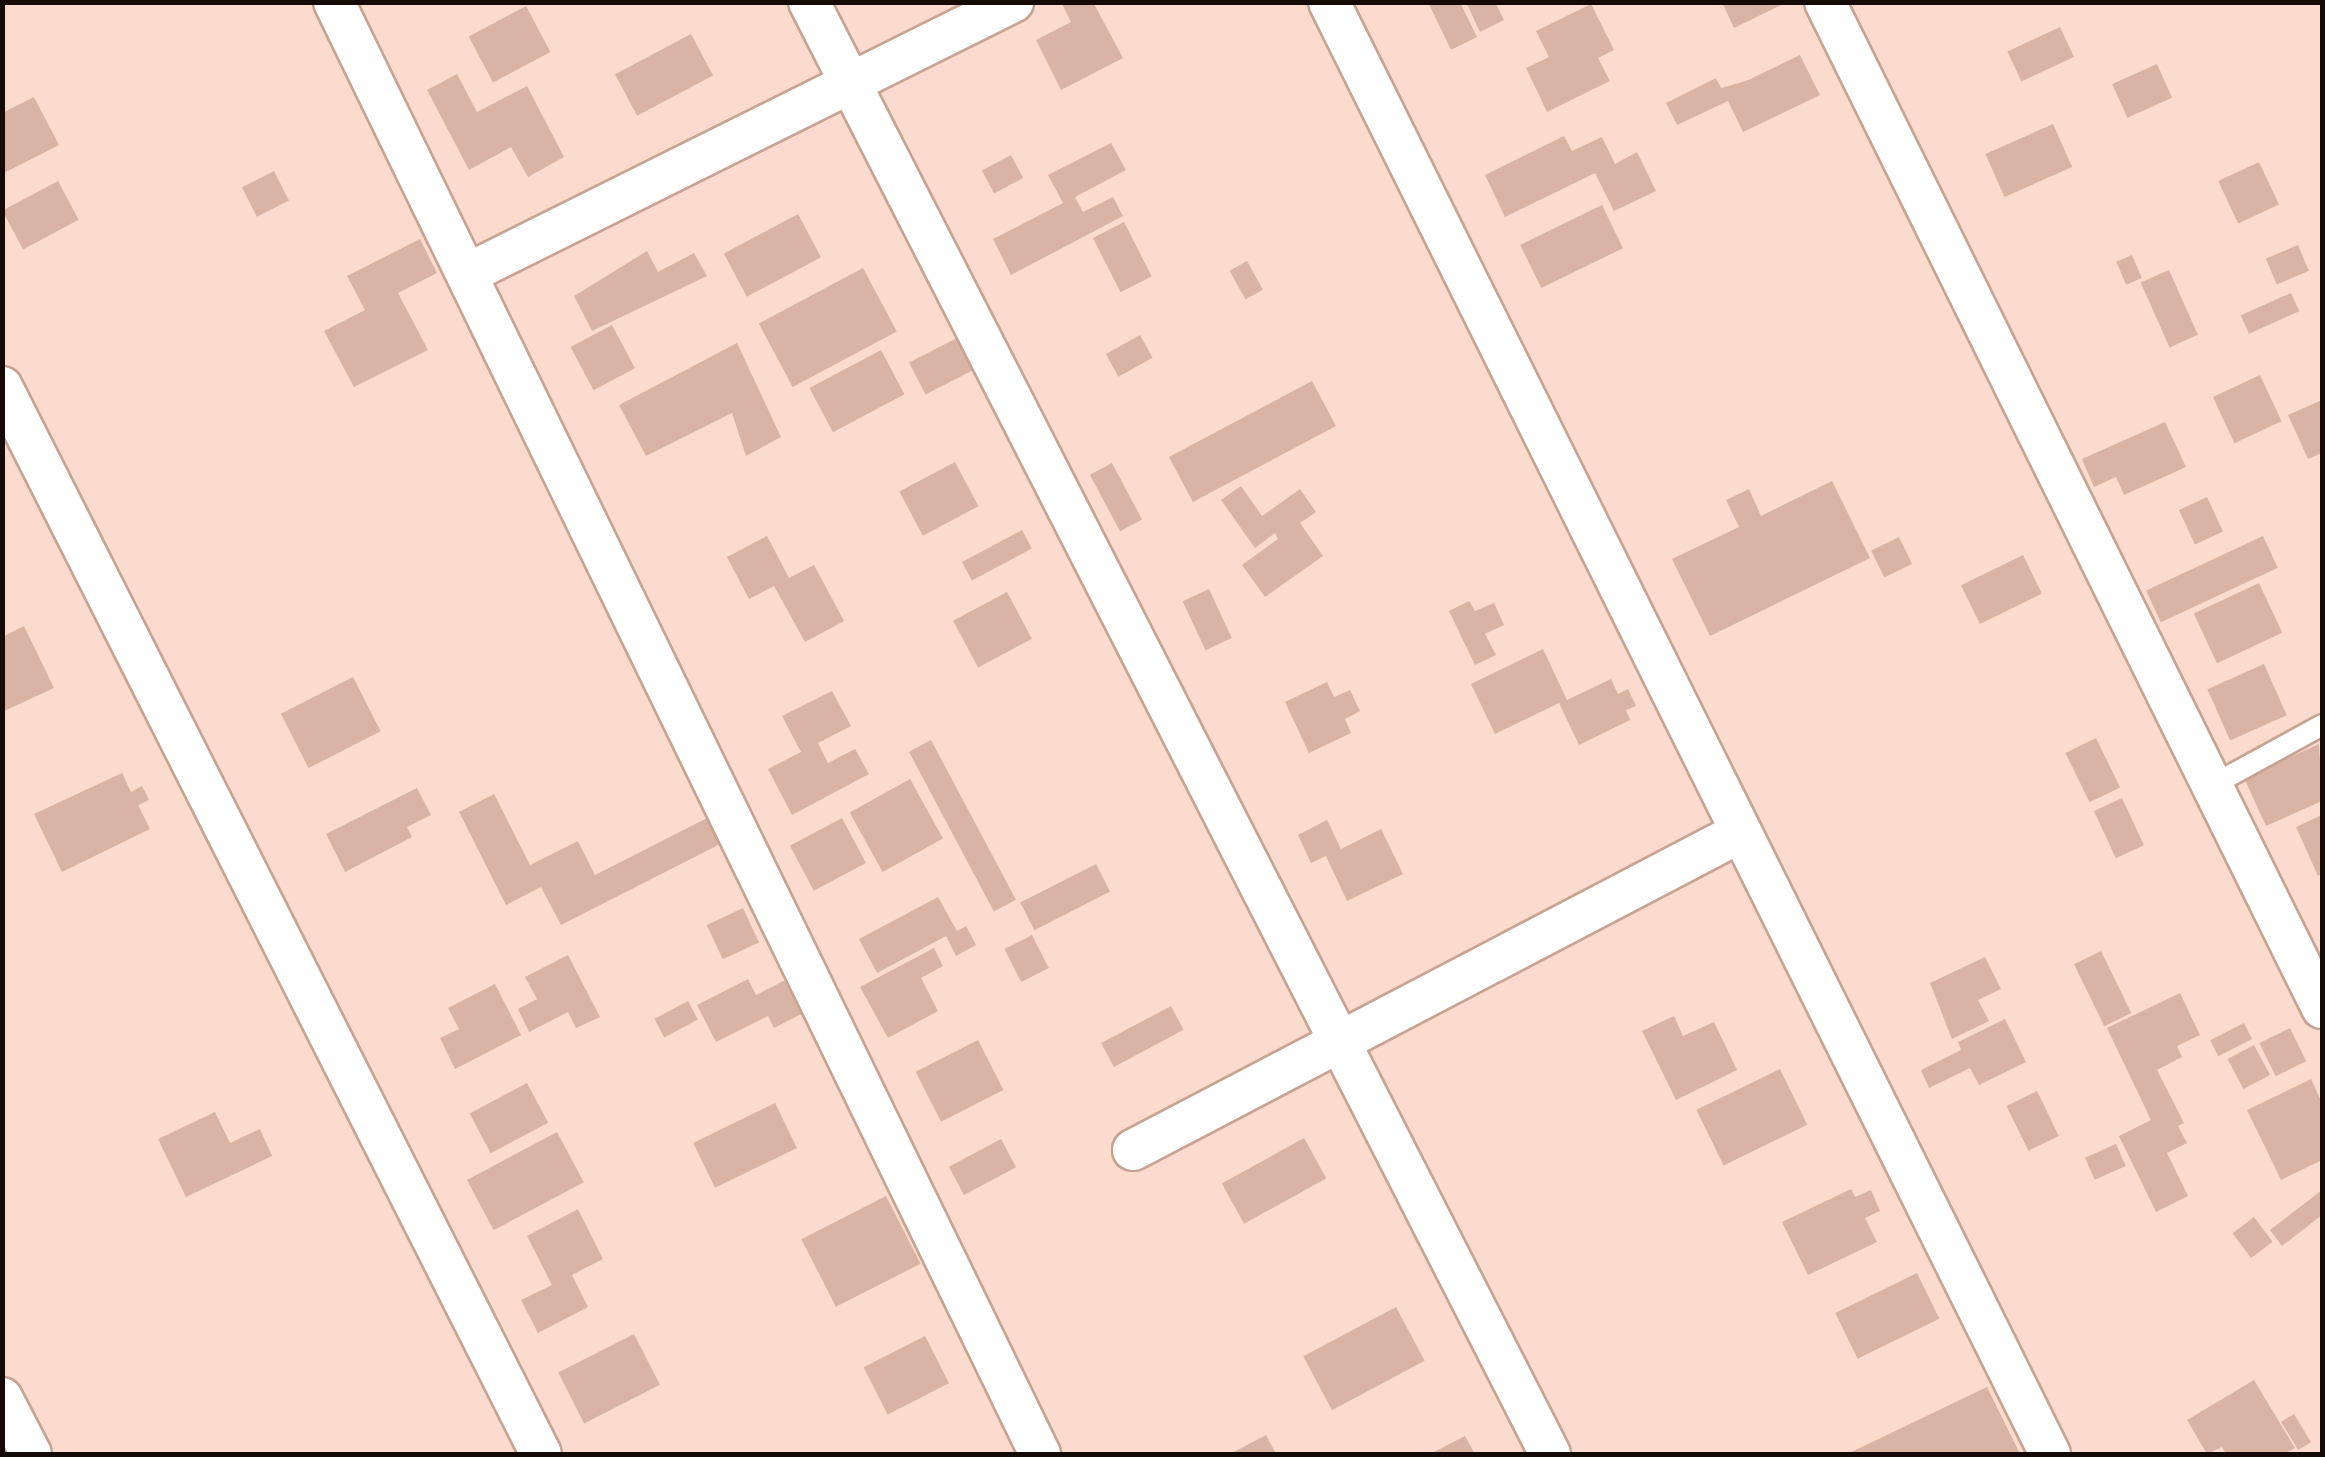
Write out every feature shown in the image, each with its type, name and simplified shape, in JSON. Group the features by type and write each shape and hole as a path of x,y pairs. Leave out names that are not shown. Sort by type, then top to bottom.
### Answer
{"street":[{"path":"334,2 1040,1454"},
{"path":"809,2 1550,1454"},
{"path":"469,273 1013,2"},
{"path":"1330,2 2050,1454"},
{"path":"1825,2 2322,1008"},
{"path":"2,386 541,1454"},
{"path":"1132,1150 1741,832"},
{"path":"2,1398 31,1454"}],"lane":[{"path":"2212,786 2322,725"}],"building":[{"path":"1061,2 1093,2 1123,58 1061,90 1036,40 1071,22"},
{"path":"1428,2 1460,2 1477,37 1451,50"},
{"path":"1466,2 1495,2 1504,20 1480,32"},
{"path":"1722,2 1787,2 1734,28"},
{"path":"1591,4 1614,50 1598,58 1610,81 1547,112 1526,68 1549,57 1536,31"},
{"path":"526,6 550,52 493,82 469,37"},
{"path":"2060,27 2074,57 2021,81 2007,52"},
{"path":"691,34 713,75 637,116 615,74"},
{"path":"1800,55 1820,95 1743,132 1728,101 1677,125 1666,103 1716,78 1721,88 1746,81"},
{"path":"2157,64 2172,98 2127,118 2112,84"},
{"path":"457,74 477,112 527,86 564,157 528,177 511,147 469,170 427,90"},
{"path":"34,97 59,145 2,174 2,113"},
{"path":"2053,124 2072,167 2005,197 1985,154"},
{"path":"1564,136 1572,151 1602,137 1615,164 1637,152 1656,191 1614,211 1595,173 1505,217 1485,175"},
{"path":"1111,143 1126,170 1075,197 1083,212 1113,197 1123,216 1011,275 993,239 1063,203 1048,175"},
{"path":"1011,155 1023,178 994,193 982,170"},
{"path":"2259,162 2279,205 2238,224 2218,181"},
{"path":"274,171 289,200 257,217 242,187"},
{"path":"58,181 79,220 23,249 2,211"},
{"path":"1602,205 1623,248 1541,288 1520,245"},
{"path":"798,214 821,257 747,297 724,253"},
{"path":"1124,222 1152,276 1121,292 1093,238"},
{"path":"420,239 437,273 398,293 428,350 354,387 324,331 365,310 347,276"},
{"path":"2298,245 2309,271 2277,284 2266,259"},
{"path":"647,251 658,272 694,253 707,276 592,331 574,296"},
{"path":"2132,255 2142,278 2126,285 2116,262"},
{"path":"1247,261 1263,290 1246,300 1230,271"},
{"path":"863,268 897,332 793,387 759,323"},
{"path":"2169,270 2198,335 2170,347 2141,283"},
{"path":"2291,293 2299,311 2249,334 2241,315"},
{"path":"612,325 635,368 594,390 571,347"},
{"path":"1140,335 1153,358 1118,377 1106,354"},
{"path":"959,337 975,369 925,394 909,362"},
{"path":"737,343 781,437 746,456 732,413 646,456 619,405"},
{"path":"881,350 904,394 833,432 809,388"},
{"path":"2260,375 2282,421 2234,443 2213,397"},
{"path":"1312,381 1336,426 1193,502 1169,457"},
{"path":"2322,400 2322,453 2308,459 2288,415"},
{"path":"2165,422 2186,467 2124,495 2116,477 2094,487 2082,459"},
{"path":"955,462 978,506 923,536 899,492"},
{"path":"1112,463 1142,520 1120,531 1090,475"},
{"path":"1832,481 1870,558 1710,636 1672,559 1739,527 1726,500 1749,489 1761,516"},
{"path":"1241,486 1262,516 1300,489 1316,512 1300,523 1323,556 1265,597 1242,565 1278,539 1275,533 1255,548 1221,500"},
{"path":"2207,497 2223,531 2195,545 2179,510"},
{"path":"1022,530 1032,549 972,580 962,562"},
{"path":"767,536 789,578 814,565 844,621 805,642 774,586 749,599 727,557"},
{"path":"2263,536 2278,568 2161,622 2146,591"},
{"path":"1899,537 1912,564 1884,578 1871,551"},
{"path":"2023,555 2042,594 1980,624 1961,585"},
{"path":"2259,583 2282,633 2217,663 2194,613"},
{"path":"1209,589 1232,638 1206,650 1183,601"},
{"path":"1007,592 1032,639 978,667 953,621"},
{"path":"1469,601 1475,611 1494,603 1504,625 1485,634 1496,655 1475,665 1449,611"},
{"path":"24,626 54,688 2,712 2,637"},
{"path":"1543,649 1567,700 1611,679 1618,694 1628,689 1636,706 1626,710 1630,720 1579,745 1559,703 1495,734 1471,684"},
{"path":"2264,664 2287,715 2230,740 2207,689"},
{"path":"353,677 381,731 309,768 281,714"},
{"path":"1327,682 1334,697 1350,690 1360,711 1345,719 1351,733 1309,753 1285,702"},
{"path":"832,691 851,726 818,743 828,763 855,749 869,774 792,815 768,769 801,752 782,716"},
{"path":"2096,738 2120,787 2090,802 2065,753"},
{"path":"931,740 1016,900 994,912 909,752"},
{"path":"2319,744 2322,801 2266,826 2244,778"},
{"path":"122,773 131,792 142,786 149,800 138,805 150,829 62,872 34,814"},
{"path":"910,779 943,838 883,872 850,812"},
{"path":"417,788 431,815 407,827 412,837 345,872 326,834"},
{"path":"494,794 530,865 578,841 595,875 717,813 730,839 561,925 541,887 506,905 459,812"},
{"path":"2122,798 2144,845 2116,858 2094,811"},
{"path":"2322,815 2322,873 2318,876 2296,827"},
{"path":"842,818 866,863 814,891 790,846"},
{"path":"1327,820 1341,849 1381,829 1403,874 1347,901 1326,856 1311,863 1298,835"},
{"path":"1096,864 1110,892 1034,930 1020,903"},
{"path":"938,897 957,931 966,926 976,945 956,956 946,936 877,973 859,939"},
{"path":"743,908 759,942 723,959 707,925"},
{"path":"1032,935 1049,968 1021,982 1004,949"},
{"path":"934,948 943,966 921,978 938,1011 888,1038 860,987"},
{"path":"2101,951 2131,1013 2104,1026 2074,964"},
{"path":"568,955 600,1017 576,1028 568,1012 529,1032 518,1009 537,999 525,977"},
{"path":"1985,957 2001,989 1978,1000 1989,1021 1952,1039 1930,983"},
{"path":"797,974 813,1008 774,1028 768,1016 716,1042 697,1005 748,979 756,995"},
{"path":"495,984 521,1035 455,1069 440,1038 459,1029 448,1008"},
{"path":"2180,993 2200,1035 2177,1046 2182,1057 2157,1070 2184,1123 2178,1126 2187,1143 2167,1153 2188,1196 2156,1212 2119,1136 2151,1120 2107,1028"},
{"path":"688,1001 698,1020 664,1037 654,1019"},
{"path":"1171,1006 1184,1030 1114,1067 1101,1043"},
{"path":"1674,1016 1683,1036 1714,1022 1737,1070 1676,1100 1642,1031"},
{"path":"2005,1019 2026,1062 1979,1085 1970,1068 1929,1088 1921,1070 1961,1050 1958,1042"},
{"path":"2244,1023 2252,1039 2218,1056 2210,1040"},
{"path":"2290,1028 2306,1061 2276,1076 2259,1043"},
{"path":"978,1040 1003,1090 941,1122 916,1072"},
{"path":"2254,1045 2270,1075 2243,1089 2228,1059"},
{"path":"1780,1069 1807,1125 1724,1165 1696,1110"},
{"path":"2311,1079 2322,1103 2322,1160 2281,1180 2247,1110"},
{"path":"527,1083 548,1123 491,1153 470,1114"},
{"path":"2037,1091 2059,1136 2028,1151 2006,1106"},
{"path":"775,1103 797,1148 715,1188 693,1143"},
{"path":"215,1112 230,1143 260,1129 272,1156 186,1197 158,1139"},
{"path":"557,1132 584,1182 494,1230 467,1180"},
{"path":"1304,1138 1326,1178 1244,1224 1222,1184"},
{"path":"1001,1139 1016,1167 964,1195 949,1167"},
{"path":"2116,1144 2126,1166 2095,1180 2085,1158"},
{"path":"1851,1189 1855,1197 1871,1190 1880,1211 1865,1218 1877,1242 1808,1275 1782,1222"},
{"path":"2322,1190 2322,1215 2282,1246 2270,1230"},
{"path":"886,1196 921,1264 836,1307 801,1239"},
{"path":"578,1209 603,1259 572,1275 588,1307 538,1333 521,1300 552,1285 527,1236"},
{"path":"2254,1217 2273,1242 2251,1258 2232,1233"},
{"path":"1917,1273 1939,1319 1858,1359 1835,1313"},
{"path":"1396,1307 1425,1361 1332,1410 1303,1356"},
{"path":"634,1334 660,1385 584,1423 558,1373"},
{"path":"925,1336 949,1383 888,1415 864,1367"},
{"path":"2254,1380 2295,1448 2285,1454 2226,1454 2222,1447 2207,1454 2187,1420"},
{"path":"1987,1387 2020,1454 1847,1454"},
{"path":"2294,1414 2311,1442 2298,1450 2281,1422"},
{"path":"1266,1435 1276,1454 1230,1454"},
{"path":"1465,1436 1475,1454 1430,1454"}]}
